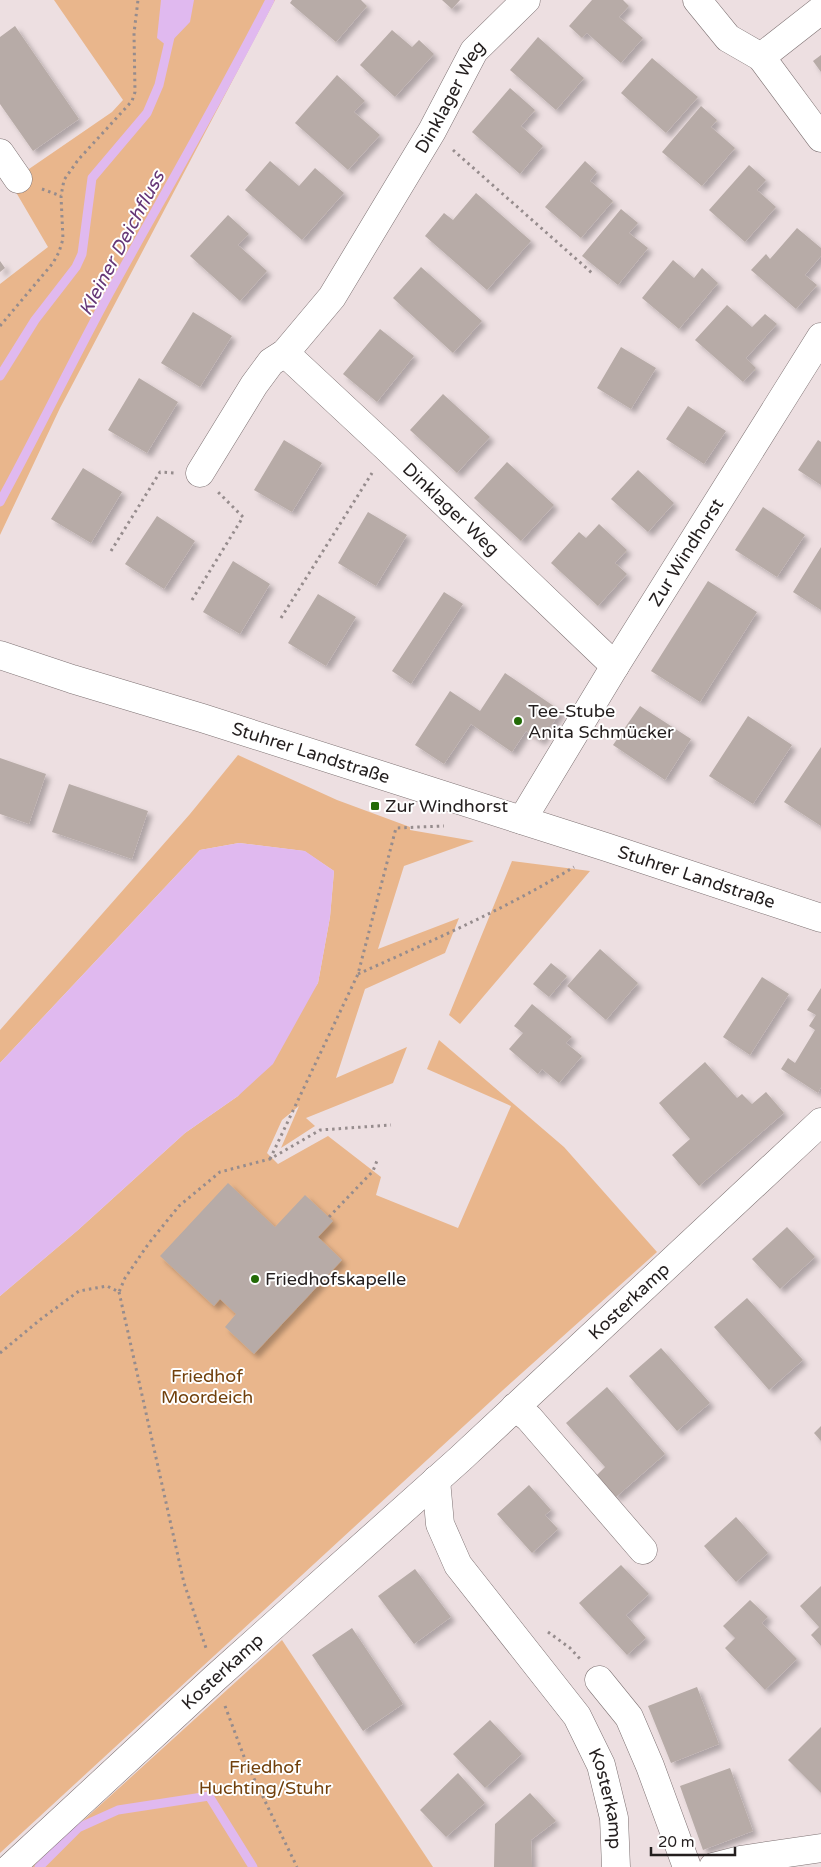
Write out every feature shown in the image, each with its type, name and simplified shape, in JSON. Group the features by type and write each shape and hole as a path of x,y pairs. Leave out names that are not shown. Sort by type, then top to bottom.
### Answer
{"street":[{"name":"Dinklager Weg","path":"200,474 254,385 271,362 285,353 332,297 432,131 474,50 526,0"},
{"path":"697,0 728,38 761,57 821,138"},
{"path":"761,57 821,10"},
{"path":"0,152 18,179"},
{"name":"Zur Windhorst","path":"522,820 615,666 821,337"},
{"name":"Dinklager Weg","path":"285,353 615,666"},
{"name":"Stuhrer Landstraße","path":"0,655 72,680 202,718 522,820 821,918"},
{"name":"Kosterkamp","path":"11,1867 215,1678 515,1408 821,1122"},
{"path":"515,1408 529,1418 643,1550"},
{"name":"Kosterkamp","path":"436,1480 440,1524 458,1565 577,1716 601,1765 614,1818 616,1867"},
{"path":"600,1680 629,1717 650,1766 687,1867"},
{"path":"713,1867 740,1860 821,1848"}],"path":[{"path":"0,326 53,263 59,252 63,239 61,196 64,180 78,160 132,101 135,92 134,33 138,0"},
{"path":"432,131 592,273"},
{"path":"281,618 387,448"},
{"path":"111,551 160,472 200,474 243,517 192,600"},
{"path":"270,1159 358,974 396,828 461,826 472,805"},
{"path":"358,974 489,914 548,883 606,847"},
{"path":"297,1867 246,1762 215,1678 184,1583 118,1292 149,1242 179,1206 220,1172 270,1159 320,1130 391,1125"},
{"path":"329,1217 372,1171 378,1158"},
{"path":"0,1353 79,1291 107,1286 118,1292"},
{"path":"547,1631 570,1648 600,1680"}],"green space":[{"path":"54,0 275,0 60,408 0,535 0,284 48,247 10,182 112,112 123,100"},
{"name":"Friedhof Moordeich","path":"238,755 337,800 410,827 410,830 474,841 404,866 378,949 459,918 445,953 365,989 336,1078 407,1047 393,1083 306,1118 315,1126 281,1148 299,1106 282,1120 267,1153 278,1164 328,1136 381,1177 376,1195 458,1228 511,1106 427,1069 439,1040 564,1147 657,1252 503,1390 0,1853 0,1296 78,1230 185,1133 238,1096 318,983 330,917 334,871 304,851 239,843 200,850 0,1063 0,1030 190,814"},
{"path":"512,861 590,871 460,1024 449,1015"},
{"name":"Friedhof Huchting/Stuhr","path":"282,1640 433,1867 32,1867"}],"shaded area":[{"path":"161,0 194,0 190,22 167,46 157,38"},
{"path":"239,843 305,851 334,871 330,917 318,983 273,1064 238,1096 185,1133 78,1230 0,1296 0,1063 200,850"}],"building":[{"path":"292,0 361,0 367,6 336,42 290,3"},
{"path":"442,0 460,0 452,9"},
{"path":"592,0 623,0 629,6 619,17 643,38 621,63 587,33 582,38 569,26"},
{"path":"15,26 79,119 33,151 0,104 0,37"},
{"path":"392,30 412,47 419,40 434,54 395,97 360,65"},
{"path":"538,37 584,78 556,110 510,70"},
{"path":"821,55 821,72 813,61"},
{"path":"652,58 698,97 666,133 621,93"},
{"path":"337,75 365,101 354,112 380,135 348,170 295,123"},
{"path":"510,88 535,110 521,126 543,146 520,174 472,132"},
{"path":"701,106 717,120 711,127 735,148 702,186 662,152"},
{"path":"270,161 299,186 315,168 344,193 302,240 245,190"},
{"path":"585,161 597,172 590,181 613,201 581,238 545,207"},
{"path":"749,165 766,180 757,190 776,207 745,242 709,210"},
{"path":"476,193 531,241 487,290 425,236 444,213 453,220"},
{"path":"621,209 638,223 629,233 648,248 618,285 582,256"},
{"path":"228,215 249,234 238,245 267,271 240,301 190,256"},
{"path":"797,228 821,248 821,256 805,275 817,285 796,309 751,270 766,254 770,259"},
{"path":"673,260 694,278 702,268 718,283 679,329 642,298"},
{"path":"0,261 5,268 0,272"},
{"path":"421,267 482,321 453,353 393,298"},
{"path":"727,305 752,327 765,314 777,324 746,358 756,368 743,382 695,340"},
{"path":"193,312 232,336 200,387 161,363"},
{"path":"380,329 414,356 377,402 343,374"},
{"path":"621,347 656,368 631,409 597,388"},
{"path":"139,378 178,402 147,453 108,430"},
{"path":"443,394 490,437 457,473 410,430"},
{"path":"688,406 726,431 704,464 666,439"},
{"path":"284,440 322,463 292,512 254,490"},
{"path":"818,440 821,442 821,485 798,470"},
{"path":"507,462 554,505 521,541 474,498"},
{"path":"83,468 122,492 91,543 51,519"},
{"path":"638,470 674,503 648,532 611,499"},
{"path":"763,507 805,535 777,577 735,550"},
{"path":"368,512 407,535 376,586 338,563"},
{"path":"157,516 195,541 164,589 125,564"},
{"path":"599,524 627,550 615,563 627,574 598,606 551,563 579,532 586,538"},
{"path":"821,547 821,610 793,592"},
{"path":"233,561 270,584 240,634 203,612"},
{"path":"708,581 757,612 700,702 651,671"},
{"path":"444,592 463,604 411,684 392,671"},
{"path":"318,594 356,617 326,666 288,643"},
{"path":"505,673 561,711 541,741 526,731 512,752 471,724 444,764 415,745 450,691 480,711"},
{"path":"640,706 691,739 665,780 613,745"},
{"path":"748,716 792,745 753,804 709,776"},
{"path":"821,747 821,826 784,802"},
{"path":"0,758 46,774 29,824 0,814"},
{"path":"69,784 148,811 132,859 52,832"},
{"path":"600,949 638,983 606,1020 567,986"},
{"path":"551,963 567,976 549,997 533,984"},
{"path":"762,977 789,994 750,1055 723,1037"},
{"path":"821,988 821,1087 818,1093 781,1069 788,1058 795,1063 815,1030 809,1026 816,1015 807,1010"},
{"path":"532,1004 572,1037 566,1043 582,1056 559,1083 542,1069 538,1074 509,1049 523,1033 514,1026"},
{"path":"705,1062 737,1098 742,1094 752,1104 766,1092 784,1113 699,1186 672,1155 690,1139 659,1103"},
{"name":"Friedhofskapelle","path":"228,1183 275,1227 305,1195 333,1221 318,1237 342,1260 254,1354 225,1327 236,1314 220,1299 214,1306 160,1256"},
{"path":"787,1227 815,1257 780,1289 752,1259"},
{"path":"747,1298 803,1360 769,1390 714,1327"},
{"path":"661,1348 710,1403 677,1431 629,1376"},
{"path":"607,1387 665,1454 616,1497 597,1475 605,1467 566,1423"},
{"path":"821,1426 821,1441 814,1433"},
{"path":"529,1485 551,1510 545,1515 558,1529 532,1553 497,1514"},
{"path":"736,1517 768,1553 736,1582 704,1546"},
{"path":"621,1565 649,1594 626,1615 646,1638 627,1655 579,1603"},
{"path":"415,1569 451,1617 414,1644 378,1596"},
{"path":"821,1586 821,1646 811,1635 819,1627 800,1606"},
{"path":"750,1600 768,1617 762,1623 797,1659 765,1690 725,1648 735,1638 723,1626"},
{"path":"352,1628 403,1704 363,1731 312,1655"},
{"path":"697,1687 719,1744 671,1763 648,1706"},
{"path":"490,1720 522,1754 485,1788 453,1754"},
{"path":"821,1727 821,1793 788,1760"},
{"path":"730,1768 753,1831 703,1850 680,1786"},
{"path":"458,1773 485,1803 446,1837 420,1810"},
{"path":"530,1793 556,1821 531,1840 532,1867 494,1867 495,1824"}],"waterway":[{"name":"Kleiner Deichfluss","path":"0,502 105,301 270,0"},
{"path":"0,376 35,320 76,267 82,254 92,178 147,113 159,85 170,37"},
{"path":"39,1867 78,1828 118,1810 209,1796 253,1867"}],"place":[{"name":"Tee-Stube Anita Schmücker","path":"518,721"},
{"name":"Zur Windhorst","path":"375,806"},
{"name":"Friedhofskapelle","path":"255,1279"}]}
